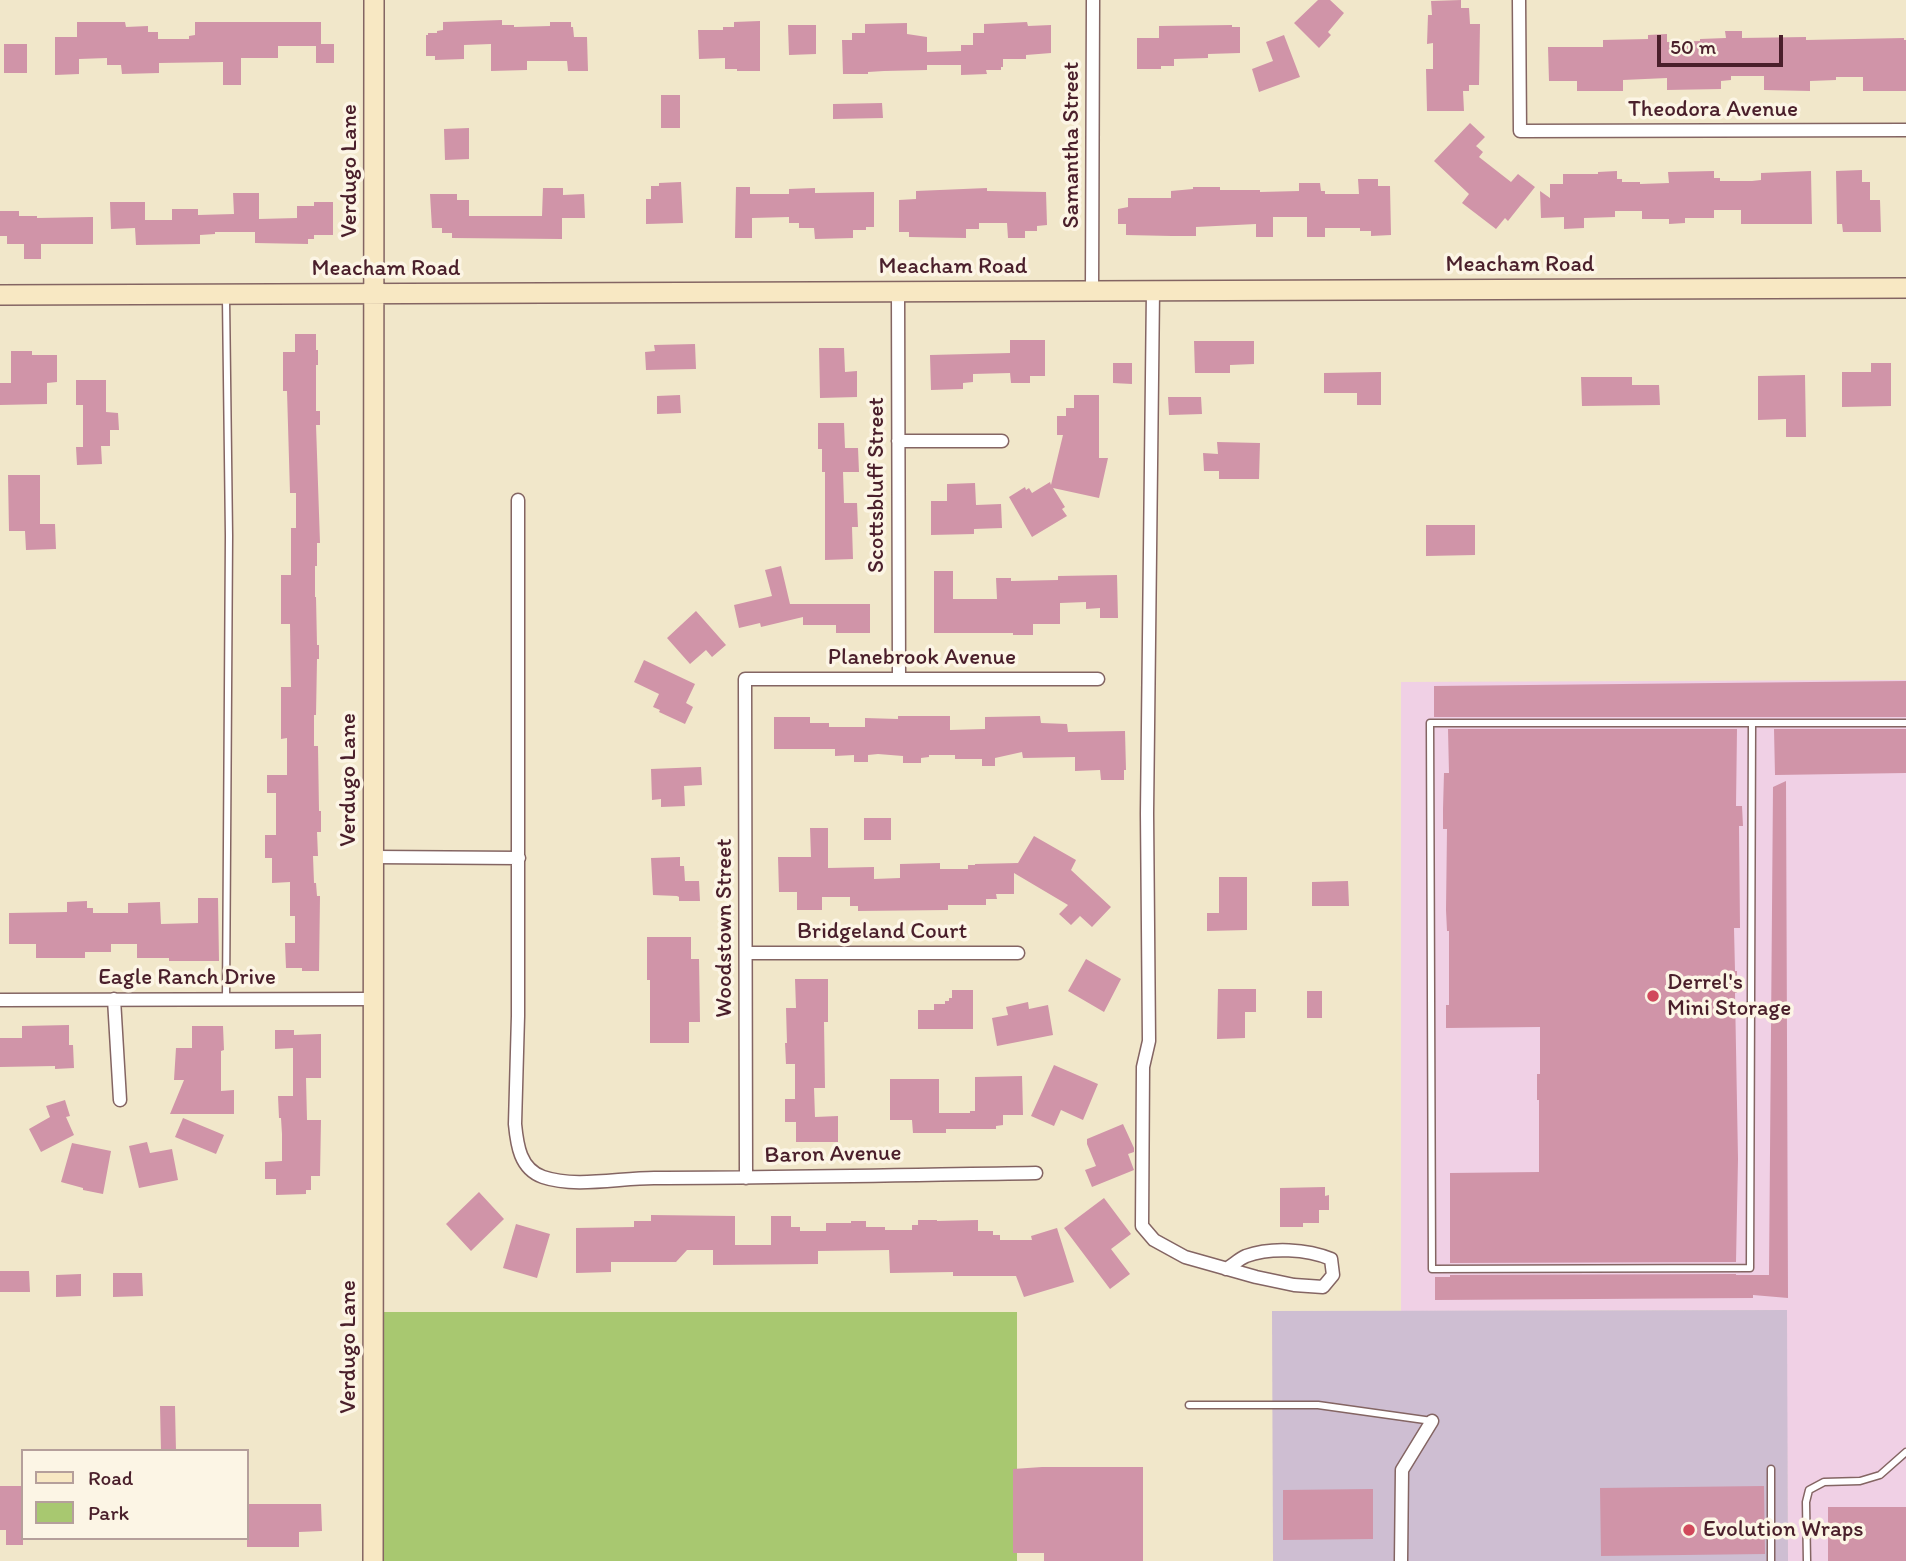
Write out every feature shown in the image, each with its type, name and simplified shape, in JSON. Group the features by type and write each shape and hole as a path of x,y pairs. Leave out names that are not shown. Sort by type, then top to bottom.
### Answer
{"street":[{"name":"Verdugo Lane","path":"373,1561 374,0"},
{"name":"Samantha Street","path":"1093,0 1093,291"},
{"name":"Theodora Avenue","path":"1519,0 1520,131 1906,130"},
{"name":"Meacham Road","path":"0,295 1906,288"},
{"path":"1153,290 1147,813 1149,1041 1143,1067 1142,1226 1154,1240 1185,1257 1226,1269 1294,1285 1323,1287 1334,1275 1331,1259 1306,1252 1273,1251 1246,1256 1226,1269"},
{"name":"Scottsbluff Street","path":"898,292 899,678"},
{"path":"898,441 1002,441"},
{"name":"Baron Avenue","path":"518,500 519,858 515,1124 521,1157 530,1170 542,1177 561,1181 1036,1173"},
{"name":"Planebrook Avenue","path":"745,679 1098,679"},
{"name":"Woodstown Street","path":"745,679 746,1178"},
{"path":"374,857 519,858"},
{"name":"Bridgeland Court","path":"746,953 1018,953"},
{"path":"114,999 120,1100"},
{"name":"Eagle Ranch Drive","path":"0,1000 373,999"},
{"path":"1401,1561 1402,1470 1432,1420"}],"lane":[{"path":"226,294 229,536 226,999"},
{"path":"1752,723 1750,1268 1432,1269 1430,723 1752,723 1906,723"},
{"path":"1189,1405 1318,1405 1432,1420"},
{"path":"1807,1561 1806,1502 1809,1490 1824,1482 1860,1481 1880,1475 1906,1452"},
{"path":"1770,1561 1771,1468"}],"shaded area":[{"name":"Derrel's Mini Storage","path":"1906,680 1906,1561 1788,1561 1786,1310 1401,1311 1401,682"},
{"path":"1787,1310 1788,1561 1273,1561 1272,1311"}],"green space":[{"path":"374,1312 1017,1312 1017,1561 374,1561"}],"building":[{"path":"1318,0 1330,0 1344,13 1328,32 1331,35 1319,48 1294,23"},
{"path":"1461,0 1461,8 1469,8 1470,24 1480,24 1479,85 1469,85 1469,91 1463,91 1464,111 1427,111 1426,69 1433,69 1433,43 1427,44 1428,15 1432,15 1431,1"},
{"path":"502,20 502,25 514,27 550,26 550,22 571,22 574,37 587,37 588,71 568,71 567,61 527,61 527,70 491,71 491,44 464,45 464,59 435,60 435,56 426,56 426,35 443,30 443,22"},
{"path":"760,21 760,71 725,69 725,58 699,59 698,30 723,30 723,27 734,27 734,22"},
{"path":"77,22 125,22 126,27 148,26 148,32 158,32 158,39 189,39 189,36 195,35 195,22 321,22 321,44 334,44 334,63 316,63 316,46 278,46 278,58 241,58 241,85 223,85 223,62 159,63 159,73 122,74 121,65 107,65 107,58 79,59 79,74 55,75 55,37 77,37"},
{"path":"1027,22 1028,26 1051,25 1051,53 1026,55 1026,59 1003,59 1001,70 986,70 987,74 961,75 961,65 927,65 927,70 843,74 842,40 852,40 852,33 865,33 865,24 907,23 907,34 927,37 927,52 961,51 961,45 973,45 973,33 984,33 984,24"},
{"path":"788,25 816,25 816,54 789,55"},
{"path":"1159,26 1240,27 1240,53 1174,59 1174,66 1137,69 1137,38 1159,38"},
{"path":"1725,31 1742,31 1742,38 1904,38 1906,91 1863,91 1863,77 1810,81 1810,91 1764,90 1764,76 1731,76 1731,80 1721,81 1721,89 1667,90 1667,78 1623,80 1623,91 1577,91 1577,81 1549,81 1548,47 1603,47 1603,40 1648,39 1648,35 1667,34 1667,42 1700,41 1726,38"},
{"path":"1284,35 1300,77 1259,92 1252,69 1273,61 1266,42"},
{"path":"4,44 27,44 27,73 4,73"},
{"path":"661,95 680,95 680,128 661,128"},
{"path":"882,103 883,118 833,119 833,104"},
{"path":"1470,123 1485,137 1476,146 1483,152 1479,157 1511,182 1518,174 1535,187 1508,221 1505,218 1496,229 1462,203 1469,194 1434,161"},
{"path":"469,128 469,159 445,160 444,129"},
{"path":"1862,170 1862,182 1870,182 1870,200 1880,200 1881,232 1843,232 1842,224 1837,224 1836,171"},
{"path":"1617,171 1617,179 1622,179 1622,182 1640,184 1669,183 1668,172 1714,171 1714,178 1720,178 1720,181 1752,181 1761,180 1761,173 1811,171 1812,224 1741,224 1741,210 1714,210 1714,218 1685,218 1685,223 1669,224 1669,219 1642,219 1642,211 1615,211 1615,217 1584,218 1584,228 1564,229 1564,217 1541,218 1540,191 1550,198 1550,184 1563,184 1563,174"},
{"path":"1358,179 1378,179 1378,186 1390,186 1391,235 1371,236 1371,231 1360,231 1360,228 1325,228 1325,237 1307,237 1307,217 1273,217 1273,237 1256,237 1256,224 1196,227 1196,236 1172,236 1126,235 1126,224 1118,224 1118,209 1128,207 1128,198 1171,198 1171,191 1193,187 1260,192 1299,191 1299,183 1320,183 1321,191 1325,191 1325,194 1359,194"},
{"path":"681,182 683,223 646,224 646,199 651,199 651,186"},
{"path":"736,187 750,187 750,194 789,194 789,189 815,188 815,193 874,192 874,227 853,230 853,238 815,239 814,228 799,228 799,223 789,223 789,217 752,218 752,238 735,238"},
{"path":"543,188 563,188 563,195 584,194 585,218 562,218 562,239 452,238 452,233 442,233 442,228 432,228 430,194 457,194 457,200 469,200 469,216 542,216"},
{"path":"987,188 987,191 1046,192 1047,225 1037,226 1037,231 1025,231 1025,238 1008,238 1007,223 979,223 979,229 966,229 966,238 909,237 909,232 899,232 899,200 916,199 916,191"},
{"path":"233,193 259,193 259,219 297,218 297,206 333,202 333,235 314,235 314,239 308,239 308,244 255,243 255,232 215,232 200,235 200,244 136,245 135,228 111,229 110,202 145,202 145,220 172,220 172,209 198,209 198,215 234,214"},
{"path":"0,211 19,211 19,216 37,218 93,217 93,244 41,244 41,259 24,259 24,244 7,244 7,236 0,236"},
{"path":"295,334 316,334 318,350 316,411 320,411 320,425 316,425 320,543 317,543 315,597 319,659 314,746 318,746 321,832 317,832 318,856 313,856 314,883 317,896 320,896 319,971 286,968 285,943 295,943 295,916 290,916 290,882 272,883 272,858 265,858 265,835 276,835 276,793 267,793 267,775 287,775 287,738 281,739 281,687 291,687 290,624 281,624 281,575 291,575 291,528 296,528 296,493 290,493 283,352 295,352"},
{"path":"1010,340 1045,340 1045,376 1030,376 1030,383 1011,383 1010,373 973,374 973,382 963,383 963,389 931,390 930,355 1010,353"},
{"path":"1194,341 1254,341 1254,364 1230,365 1230,373 1195,373"},
{"path":"695,344 696,369 646,370 645,352 655,351 654,345"},
{"path":"819,348 844,348 845,372 857,371 857,397 820,398"},
{"path":"11,351 32,351 32,355 57,355 57,382 47,383 47,404 0,405 0,383 11,383"},
{"path":"1113,363 1132,363 1132,384 1113,383"},
{"path":"1871,363 1891,363 1891,406 1842,407 1842,372 1871,372"},
{"path":"1381,372 1381,405 1357,405 1357,393 1324,393 1324,373"},
{"path":"1805,375 1806,437 1786,437 1786,419 1758,420 1758,376"},
{"path":"1581,377 1632,377 1632,385 1659,385 1660,405 1582,406"},
{"path":"76,380 106,380 106,412 118,413 119,430 110,430 110,446 101,446 102,464 77,465 76,447 83,447 83,405 76,405"},
{"path":"680,395 681,413 657,414 657,396"},
{"path":"1074,395 1099,395 1099,458 1108,458 1099,498 1053,488 1065,507 1062,509 1067,516 1032,537 1009,497 1025,487 1032,493 1050,482 1051,485 1063,435 1057,435 1057,416 1066,416 1066,408 1074,408"},
{"path":"1168,397 1201,397 1202,414 1169,415"},
{"path":"818,423 844,423 845,448 858,448 859,472 843,472 844,503 857,503 858,527 852,527 853,559 825,560 825,472 822,472 822,449 818,449"},
{"path":"1217,442 1260,443 1259,479 1219,479 1219,471 1204,471 1203,453 1218,454"},
{"path":"8,475 40,475 40,524 55,524 56,549 26,550 25,531 9,531"},
{"path":"975,483 976,505 1001,504 1002,528 974,529 974,534 931,535 931,501 947,501 947,484"},
{"path":"1426,525 1475,525 1475,555 1426,556"},
{"path":"781,566 790,604 870,604 870,633 836,633 836,625 803,625 803,617 761,627 760,623 739,628 734,605 772,596 765,570"},
{"path":"934,571 953,571 953,599 997,599 996,578 1011,578 1011,581 1058,580 1058,576 1117,575 1118,618 1100,618 1100,608 1086,609 1086,602 1060,603 1060,624 1033,624 1033,635 934,633"},
{"path":"696,611 726,645 712,657 706,650 690,664 667,638"},
{"path":"644,660 695,684 686,703 693,707 685,724 659,712 660,710 653,707 659,694 634,682"},
{"path":"1906,681 1906,717 1434,717 1434,686"},
{"path":"898,716 950,716 950,730 985,729 985,717 1040,716 1041,723 1067,724 1068,732 1125,731 1124,780 1101,780 1100,770 1075,771 1075,757 1023,758 1022,752 995,758 995,766 982,766 982,759 955,759 955,755 929,755 921,758 921,763 903,763 903,756 878,754 868,755 868,762 854,762 854,755 835,756 835,749 774,749 774,717 810,717 810,723 829,723 829,727 865,727 865,718 898,719"},
{"path":"1448,729 1737,729 1736,806 1742,806 1743,826 1739,826 1740,928 1734,928 1737,971 1736,1262 1450,1263 1450,1173 1539,1172 1537,1074 1540,1074 1540,1027 1446,1028 1446,1005 1449,1005 1449,931 1446,910 1447,829 1443,829 1443,809 1444,773 1449,773"},
{"path":"1774,729 1906,729 1906,773 1775,775"},
{"path":"701,767 702,785 684,786 685,806 661,807 661,799 652,800 651,769"},
{"path":"1786,781 1788,1298 1753,1295 1753,1298 1435,1300 1435,1277 1450,1275 1769,1275 1773,787"},
{"path":"864,818 891,818 891,840 864,840"},
{"path":"810,828 828,828 828,868 874,867 874,879 900,878 900,864 940,863 940,869 968,869 968,865 975,864 1018,863 1034,836 1076,860 1071,870 1111,907 1092,927 1080,916 1071,925 1059,914 1068,905 1014,873 1014,894 996,894 997,899 986,899 986,905 948,905 948,910 858,911 858,906 850,906 850,897 822,897 822,910 797,910 797,892 779,892 778,857 811,857"},
{"path":"680,857 685,881 699,881 700,901 679,901 677,896 653,895 651,858"},
{"path":"1219,877 1247,877 1247,930 1207,931 1207,913 1219,913"},
{"path":"1348,881 1349,906 1312,906 1312,882"},
{"path":"198,898 218,898 219,961 137,958 137,944 111,944 111,952 85,952 85,958 36,958 36,944 9,944 9,913 67,912 67,902 87,901 87,908 93,908 93,913 128,913 128,903 160,902 161,924 198,923"},
{"path":"647,937 691,937 691,959 699,959 700,1022 689,1022 689,1043 650,1043"},
{"path":"1086,959 1121,979 1104,1012 1068,991"},
{"path":"795,979 828,979 828,1022 824,1022 825,1088 814,1088 815,1117 838,1116 838,1142 796,1142 796,1122 785,1122 785,1099 795,1099 795,1064 786,1064 785,1043 786,1008 796,1008"},
{"path":"1218,989 1256,989 1256,1012 1245,1012 1245,1038 1217,1039"},
{"path":"952,990 973,990 973,1029 918,1029 918,1010 934,1010 934,1004 945,1004 945,1001 952,998"},
{"path":"1307,991 1322,991 1322,1018 1307,1018"},
{"path":"1028,1002 1029,1009 1048,1005 1053,1035 997,1046 992,1018 1008,1015 1006,1007"},
{"path":"69,1025 69,1045 73,1045 74,1068 0,1067 0,1038 22,1038 22,1026"},
{"path":"192,1026 223,1026 221,1091 234,1090 234,1114 170,1114 184,1080 174,1080 176,1048 192,1048"},
{"path":"275,1030 294,1030 294,1035 321,1034 321,1078 306,1078 307,1120 321,1120 320,1176 311,1176 311,1190 306,1190 306,1194 276,1195 276,1179 265,1179 265,1162 282,1161 278,1096 293,1096 293,1048 275,1049"},
{"path":"1054,1065 1098,1084 1083,1120 1061,1110 1054,1126 1031,1116"},
{"path":"1022,1076 1023,1115 1003,1115 1003,1125 996,1126 996,1129 946,1129 946,1133 913,1133 912,1120 890,1120 890,1079 939,1079 939,1113 970,1113 975,1111 975,1077"},
{"path":"65,1100 70,1116 66,1117 74,1135 41,1152 29,1129 50,1117 46,1106"},
{"path":"183,1118 224,1135 216,1154 175,1137"},
{"path":"1123,1124 1134,1148 1134,1152 1128,1154 1134,1170 1092,1187 1085,1170 1096,1166 1087,1139"},
{"path":"147,1142 150,1153 172,1149 178,1180 139,1188 129,1146"},
{"path":"72,1143 111,1151 103,1194 61,1182"},
{"path":"1325,1187 1325,1196 1329,1195 1329,1210 1319,1210 1319,1223 1303,1223 1303,1227 1280,1227 1280,1188"},
{"path":"479,1192 504,1219 471,1251 446,1224"},
{"path":"1104,1198 1131,1234 1111,1249 1130,1274 1110,1289 1064,1228"},
{"path":"651,1215 735,1216 735,1245 771,1245 771,1216 791,1216 791,1227 800,1227 800,1231 826,1231 826,1223 851,1221 866,1221 866,1227 885,1227 885,1230 912,1230 912,1225 918,1225 918,1220 978,1220 978,1231 993,1231 993,1235 1000,1235 1000,1240 1032,1240 1031,1236 1057,1228 1074,1282 1024,1297 1016,1276 953,1276 953,1272 890,1273 889,1250 818,1251 818,1264 713,1265 713,1250 687,1250 676,1262 611,1262 611,1272 576,1273 576,1228 634,1227 634,1221 651,1221"},
{"path":"516,1224 550,1234 537,1278 503,1268"},
{"path":"0,1271 29,1271 30,1292 0,1292"},
{"path":"113,1273 142,1273 143,1296 113,1297"},
{"path":"81,1274 81,1296 56,1297 56,1275"},
{"path":"160,1406 175,1406 176,1449 161,1449"},
{"path":"1143,1467 1143,1561 1044,1561 1044,1553 1013,1553 1013,1469"},
{"path":"0,1486 21,1486 23,1545 6,1545 6,1530 0,1530"},
{"path":"1764,1486 1765,1554 1601,1556 1600,1488"},
{"path":"1373,1489 1373,1539 1283,1540 1283,1490"},
{"path":"248,1504 321,1504 322,1531 299,1532 299,1547 247,1547"},
{"path":"1828,1507 1906,1507 1906,1561 1828,1561"}],"place":[{"name":"Derrel's Mini Storage","path":"1653,996"},
{"name":"Evolution Wraps","path":"1689,1530"}]}
